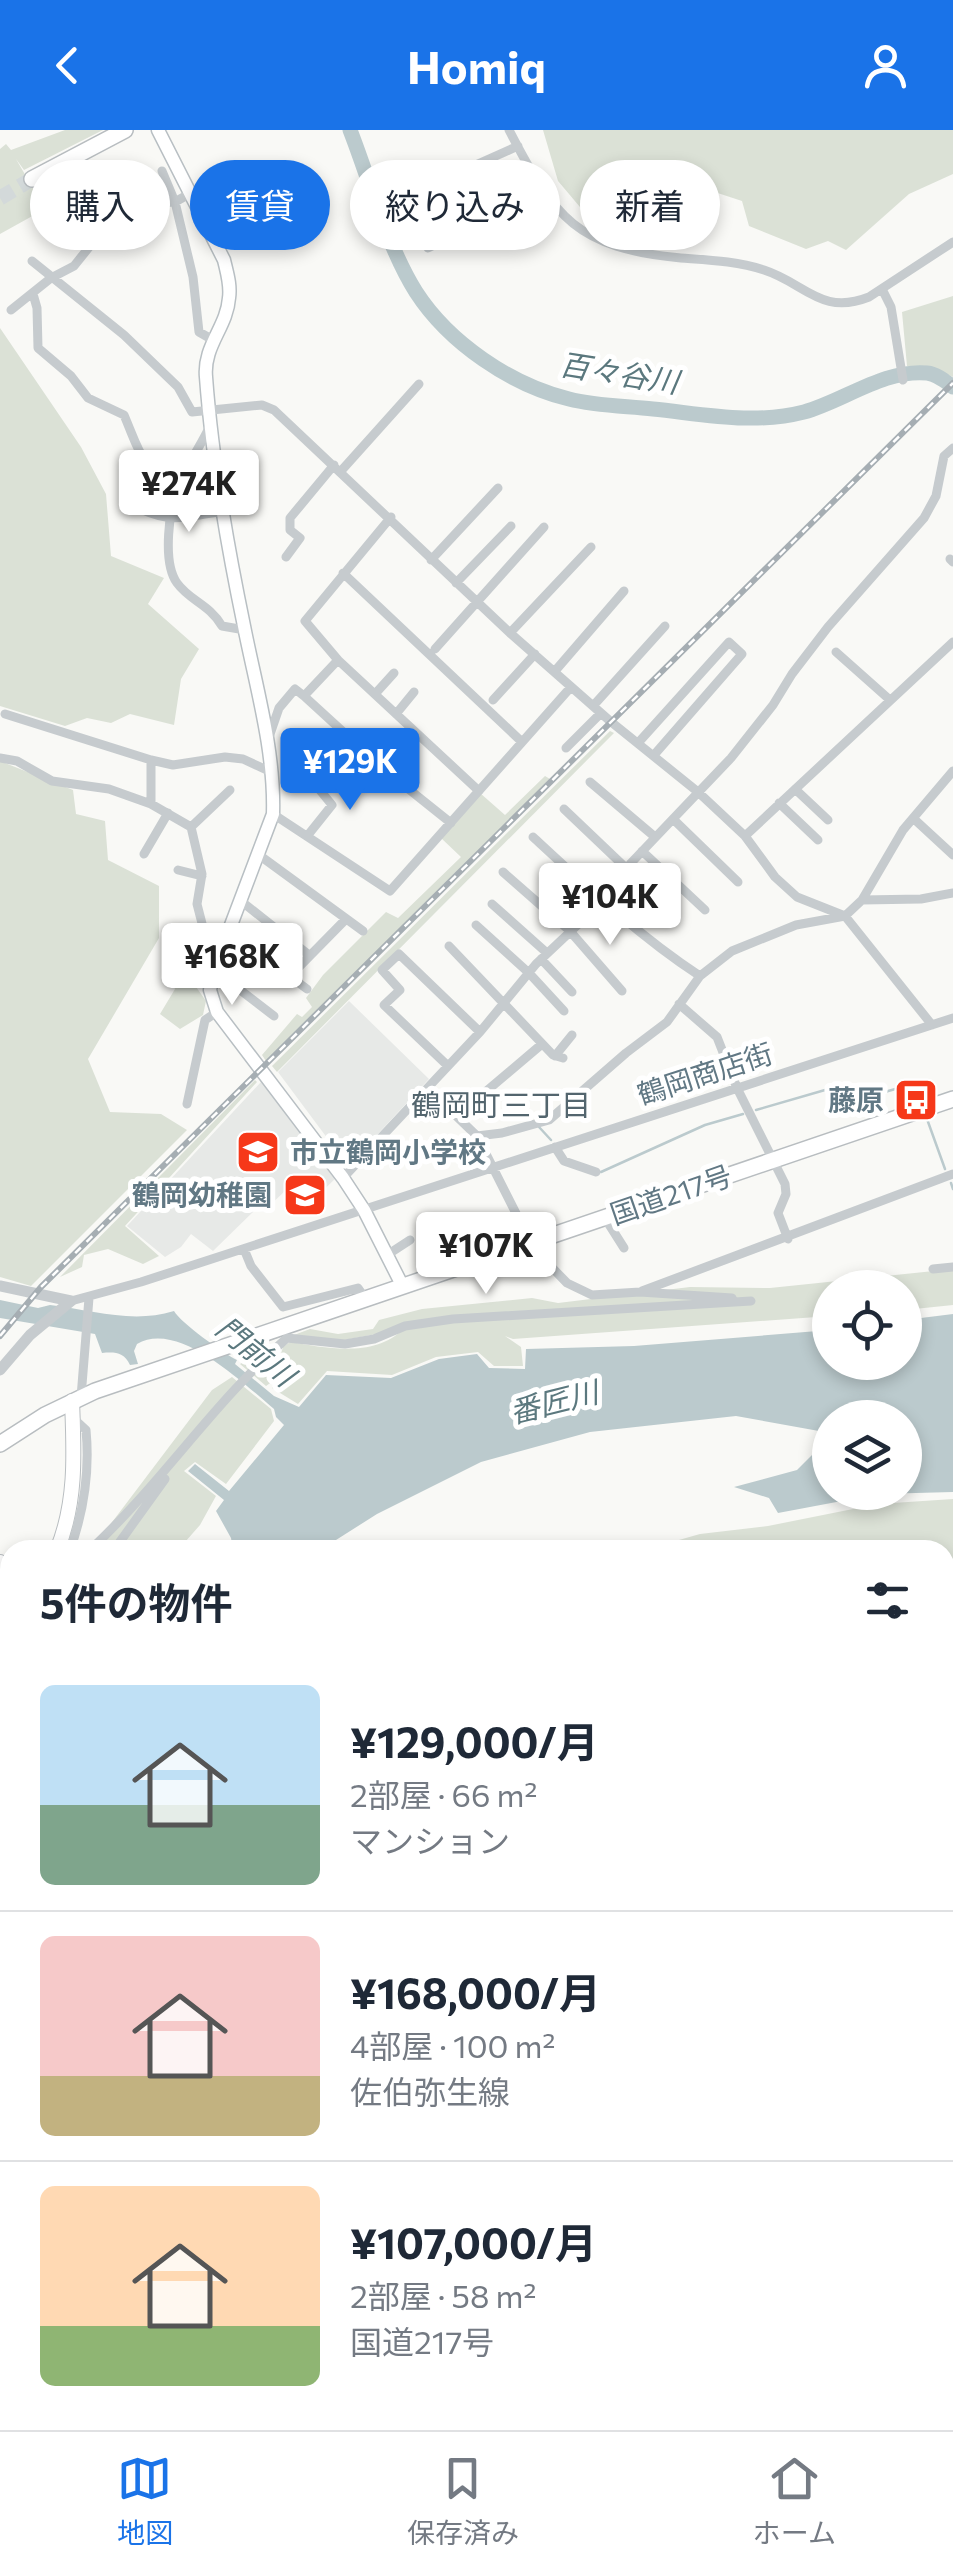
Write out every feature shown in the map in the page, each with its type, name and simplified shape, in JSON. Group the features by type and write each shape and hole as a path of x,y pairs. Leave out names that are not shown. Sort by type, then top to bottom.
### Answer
{"highway":[{"path":"68,160 125,130"},
{"name":"国道217号","path":"0,1444 76,1399 106,1387 953,1099"}],"main road":[{"path":"158,130 224,260 229,284 227,310 205,364 209,419 271,772 273,814 241,901 214,949 214,970 204,989 217,1012 343,1178 402,1285"},
{"path":"60,1540 73,1483 76,1399"}],"street":[{"path":"509,130 525,160"},
{"path":"487,160 518,146"},
{"path":"170,190 193,277 199,332 213,340"},
{"path":"170,202 189,194"},
{"path":"560,213 612,246 760,268 830,303 858,302 953,242"},
{"path":"11,310 51,278 74,266 87,250"},
{"path":"32,261 124,335 178,388 192,412 209,419 262,405 274,410 510,632 698,792 745,836 775,877 797,897 845,916 932,1025"},
{"path":"882,289 891,307 903,380"},
{"path":"32,294 37,308 38,348 48,352 88,398 124,416 135,448 148,467 177,490"},
{"path":"286,557 300,538 290,530 290,518 419,384"},
{"path":"209,419 177,490 168,568 180,588 213,610 222,626 244,630"},
{"path":"343,1178 480,1032 568,930 603,900 773,706 828,626 924,518 936,496 944,456 953,448"},
{"path":"431,560 498,488"},
{"path":"125,501 149,515 172,520 224,511"},
{"path":"391,517 305,621 338,660 479,791"},
{"path":"456,583 511,526"},
{"path":"435,649 544,527"},
{"path":"510,632 591,548"},
{"path":"342,573 522,742"},
{"path":"555,671 624,591"},
{"path":"566,748 665,626"},
{"path":"638,742 729,642 742,654 654,755"},
{"path":"745,836 953,642"},
{"path":"836,652 890,700"},
{"path":"492,700 535,654"},
{"path":"304,696 338,660"},
{"path":"375,694 394,672"},
{"path":"273,814 390,891 571,686"},
{"path":"268,742 279,708 295,689 450,823"},
{"path":"396,714 414,692"},
{"path":"4,714 173,765 225,757 271,772"},
{"path":"0,758 17,761 52,781 109,789 151,804 191,827 202,876 197,904 214,949"},
{"path":"151,760 151,804"},
{"path":"476,1136 502,1134 549,1120 668,1022 700,976 732,951 796,924 845,916 862,900 913,818 953,770"},
{"path":"590,782 655,837"},
{"path":"308,835 332,805 319,789"},
{"path":"795,789 828,820"},
{"path":"191,827 230,790"},
{"path":"779,804 818,840"},
{"path":"564,809 627,869"},
{"path":"144,854 168,812"},
{"path":"913,818 953,855"},
{"path":"673,819 738,882"},
{"path":"533,836 603,900 700,976"},
{"path":"642,851 704,910"},
{"path":"259,855 363,931"},
{"path":"178,870 202,876"},
{"path":"503,872 568,930 622,991"},
{"path":"862,900 903,900 953,893"},
{"path":"241,901 310,955"},
{"path":"492,904 544,956 572,992"},
{"path":"290,976 346,918"},
{"path":"476,925 564,1011"},
{"path":"175,939 229,953 242,941 308,989"},
{"path":"449,946 559,1057 572,1035"},
{"path":"448,1066 384,1005 400,990 382,970 399,954 480,1032"},
{"path":"214,970 274,1016"},
{"path":"679,1004 717,1037 737,1088 785,1184 786,1194 778,1213 788,1238"},
{"path":"187,1104 204,1020 217,1012"},
{"name":"鶴岡商店街","path":"68,1303 89,1303 953,1018"},
{"path":"457,1116 542,1044"},
{"path":"99,1540 176,1459 235,1388 287,1338 345,1344 374,1339 405,1326 453,1319 750,1301 710,1294 592,1294 567,1283 531,1243 476,1136 457,1116 420,1096"},
{"path":"555,1147 564,1161 596,1172"},
{"path":"640,1292 953,1174"},
{"path":"605,1218 624,1248"},
{"path":"387,1255 410,1240"},
{"path":"244,1249 251,1266 283,1307 358,1288 365,1298"},
{"path":"933,1269 953,1267"},
{"path":"0,1286 68,1303"},
{"path":"0,1370 40,1326 68,1303"},
{"path":"76,1399 88,1334 89,1303"},
{"path":"73,1418 86,1430 88,1470 82,1515 73,1540"},
{"path":"121,1540 176,1459"}],"shaded area":[{"path":"65,130 103,130 44,160 30,160 30,167 24,170 16,159 30,183 30,217 0,234 0,149 6,144 11,150"},
{"path":"543,130 953,130 953,174 909,194 846,250 828,241 806,249 749,226 742,201 720,194 720,160 580,160 580,207 560,183 560,160 552,160"},
{"path":"953,296 953,377 935,369 907,366 902,312"},
{"path":"0,328 81,447 106,494 111,556 164,578 148,604 199,649 181,679 174,725 130,714 111,723 87,718 65,726 0,706"},
{"path":"610,731 614,733 277,1072 272,1066"},
{"path":"0,761 73,790 76,814 105,821 108,860 159,886 159,938 88,1059 110,1112 161,1114 187,1130 31,1286 0,1277"},
{"path":"545,776 550,779 266,1061 262,1055 297,1014 302,1017 312,1007 306,998 323,975 386,912 398,918 461,857 441,838 480,793 505,815"},
{"path":"175,966 187,974 206,1001 203,1015 180,1029 160,1014 175,989 169,971"},
{"path":"349,1001 429,1079 348,1166 278,1072"},
{"path":"255,1080 125,1226 159,1256 143,1264 108,1249 84,1255 82,1267 60,1277"},
{"name":"市立鶴岡小学校","path":"261,1082 301,1127 337,1177 306,1207 287,1189 263,1212 255,1210 213,1251 191,1234 181,1247 165,1257 127,1226"},
{"path":"953,1269 953,1305 922,1308 922,1272"},
{"path":"812,1284 812,1317 513,1339 505,1336 521,1347 523,1366 494,1366 478,1352 436,1357 392,1375 327,1371 298,1404 272,1388 293,1367 266,1386 240,1364 266,1349 294,1366 281,1354 290,1342 350,1349 379,1344 403,1329 339,1341 294,1335 310,1329 338,1334 373,1329 379,1320 422,1309 532,1298 558,1303 690,1287 770,1288"},
{"path":"232,1377 271,1409 274,1421 226,1484 195,1462 184,1471 216,1496 200,1525 187,1540 99,1540 212,1390"},
{"path":"953,1499 953,1540 679,1540 848,1510 922,1510 922,1501"}],"water":[{"name":"番匠川","path":"0,1300 112,1315 174,1311 237,1360 235,1364 274,1396 299,1407 326,1375 391,1378 439,1359 477,1354 489,1368 525,1369 526,1349 634,1346 812,1331 812,1380 922,1380 922,1318 953,1314 953,1492 922,1493 922,1400 812,1400 812,1430 736,1416 590,1432 481,1462 377,1514 336,1540 231,1540 216,1511 224,1500 188,1471 195,1464 229,1491 284,1425 274,1409 228,1371 190,1347 153,1339 137,1344 134,1351 138,1364 130,1365 119,1354 102,1353 95,1334 0,1318"},
{"path":"812,1455 812,1507 778,1513 769,1498 734,1487 797,1470"}],"waterway":[{"name":"百々谷川","path":"350,130 388,234 416,292 464,345 525,384 590,403 747,418 804,412 880,381 911,373 934,375 953,387"},
{"path":"756,1110 825,1090 860,1099 913,1084 919,1097"},
{"path":"601,1172 705,1125 743,1114"},
{"path":"927,1119 945,1169"},
{"path":"539,1127 551,1140"},
{"path":"951,1183 953,1189"}],"tunnel":[{"path":"0,198 30,180"}],"railway":[{"path":"0,1336 41,1287 953,383"}],"place":[{"name":"藤原","path":"916,1100"},
{"name":"市立鶴岡小学校","path":"258,1152"},
{"name":"鶴岡幼稚園","path":"305,1195"}],"district":[{"name":"鶴岡町三丁目","path":"501,1106"}],"water label":[{"name":"門前川","path":"255,1352"}]}
